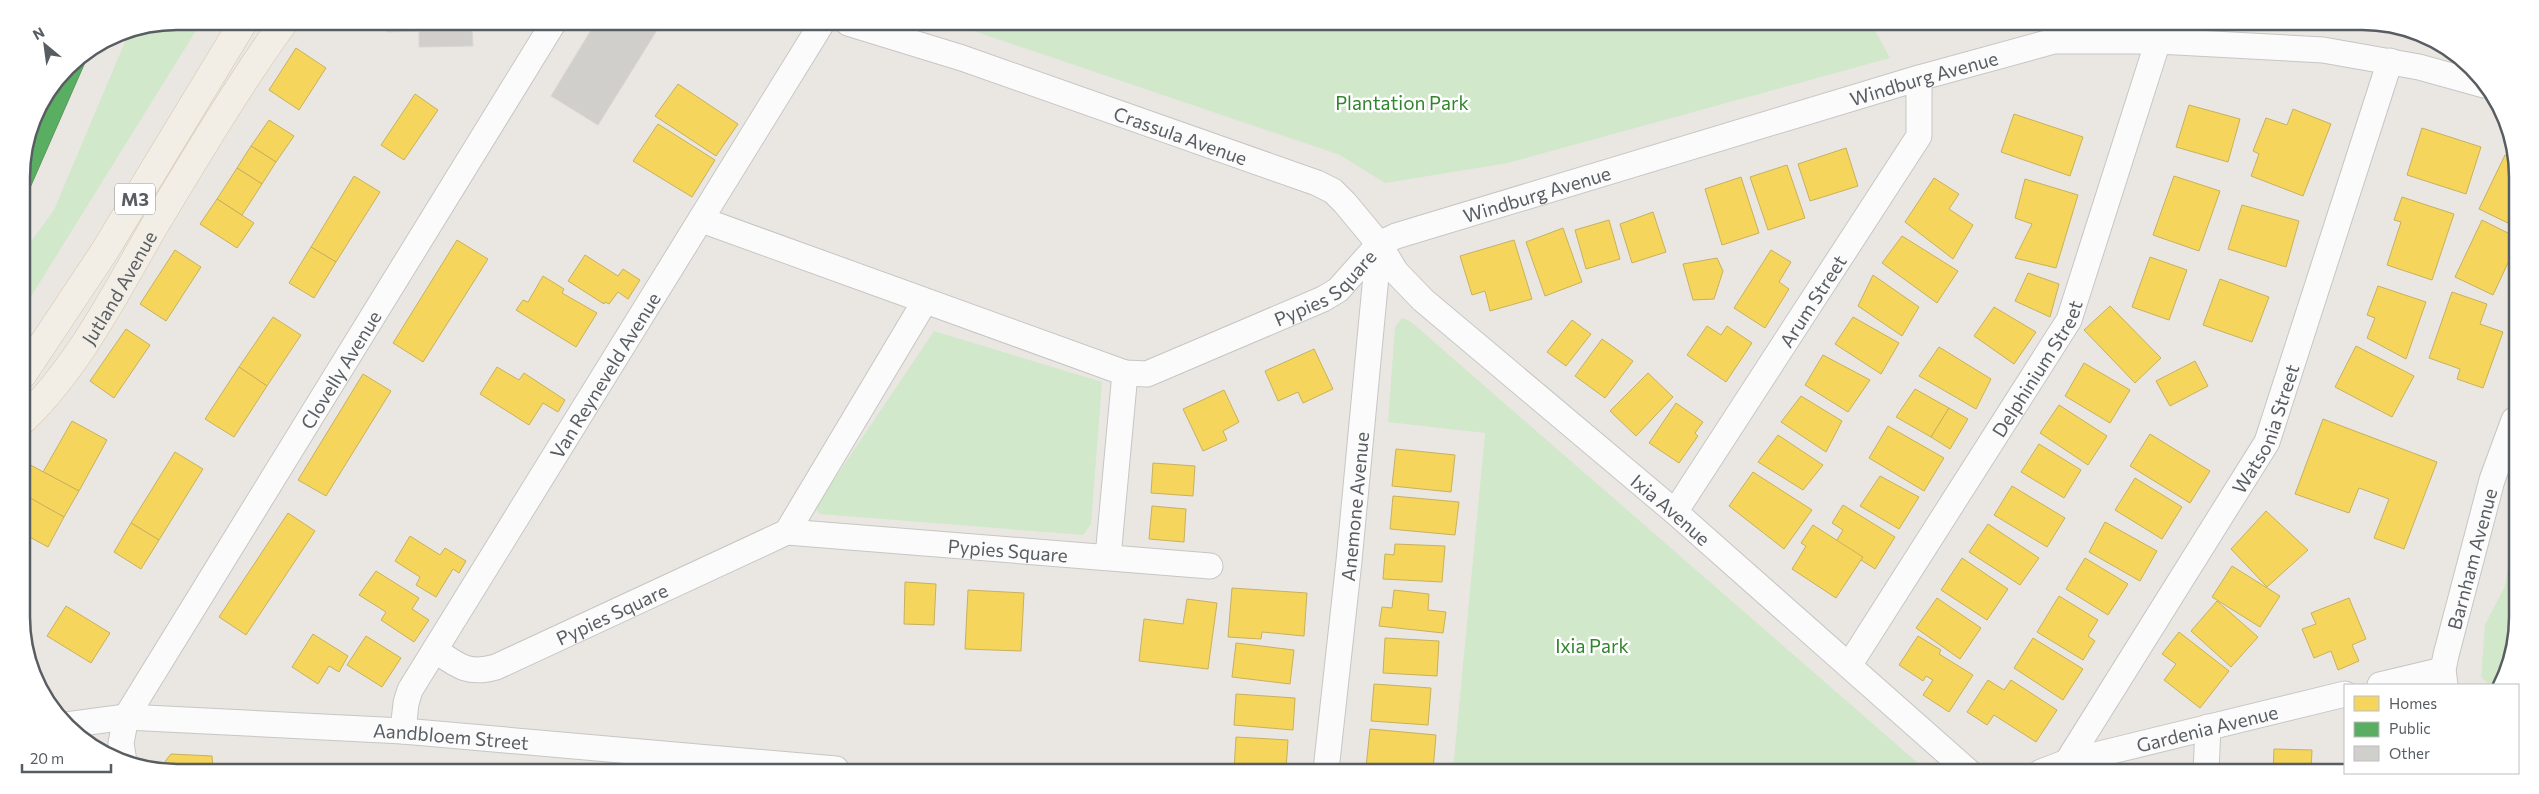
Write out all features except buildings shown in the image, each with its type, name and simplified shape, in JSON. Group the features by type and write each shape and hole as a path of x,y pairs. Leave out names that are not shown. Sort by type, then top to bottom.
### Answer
{"main road":[{"name":"Jutland Avenue","path":"30,363 104,252 239,30"},
{"name":"Jutland Avenue","path":"30,413 40,403 76,355 233,98 279,30"}],"street":[{"name":"Clovelly Avenue","path":"126,717 549,30"},
{"name":"Van Reyneveld Avenue","path":"403,731 407,696 818,30"},
{"name":"Crassula Avenue","path":"871,30 962,58 1318,183 1333,191 1379,244"},
{"name":"Crassula Avenue","path":"924,30 962,58"},
{"name":"Windburg Avenue","path":"1379,244 1396,236 1919,78 2050,33 2324,50 2390,61 2474,82"},
{"name":"Delphinium Street","path":"1850,664 2069,320 2158,40"},
{"name":"Watsonia Street","path":"2067,762 2267,442 2390,61"},
{"name":"Arum Street","path":"1675,512 1919,136 1919,78"},
{"name":"Pypies Square","path":"702,220 1124,373 1148,374 1323,299 1338,290 1379,244"},
{"name":"Ixia Avenue","path":"1379,244 1396,272 1423,300 1675,512 1850,664 1960,764"},
{"name":"Anemone Avenue","path":"1327,764 1349,561 1379,244"},
{"path":"787,532 925,301"},
{"path":"1108,558 1124,373"},
{"name":"Barnham Avenue","path":"2444,678 2492,480 2509,434"},
{"name":"Pypies Square","path":"435,650 457,666 469,670 482,671 496,667 787,532 1210,566"},
{"path":"2389,684 2444,678"},
{"name":"Gardenia Avenue","path":"2062,764 2208,726 2344,694"},
{"name":"Aandbloem Street","path":"76,724 126,717 403,731 779,764"},
{"path":"123,754 122,743 126,717"},
{"path":"2206,764 2208,726"}],"green space":[{"path":"196,30 30,298 30,243 54,210 126,40 158,31"},
{"name":"Plantation Park","path":"971,30 1875,30 1890,58 1508,163 1385,183 1340,155"},
{"name":"Ixia Park","path":"1402,318 1410,321 1919,764 1454,764 1485,433 1388,422 1395,327"},
{"path":"934,331 1102,382 1091,524 1083,535 820,514 815,508"},
{"path":"2509,560 2508,636 2498,673 2492,684 2489,684 2481,677 2485,625 2505,586"}]}
